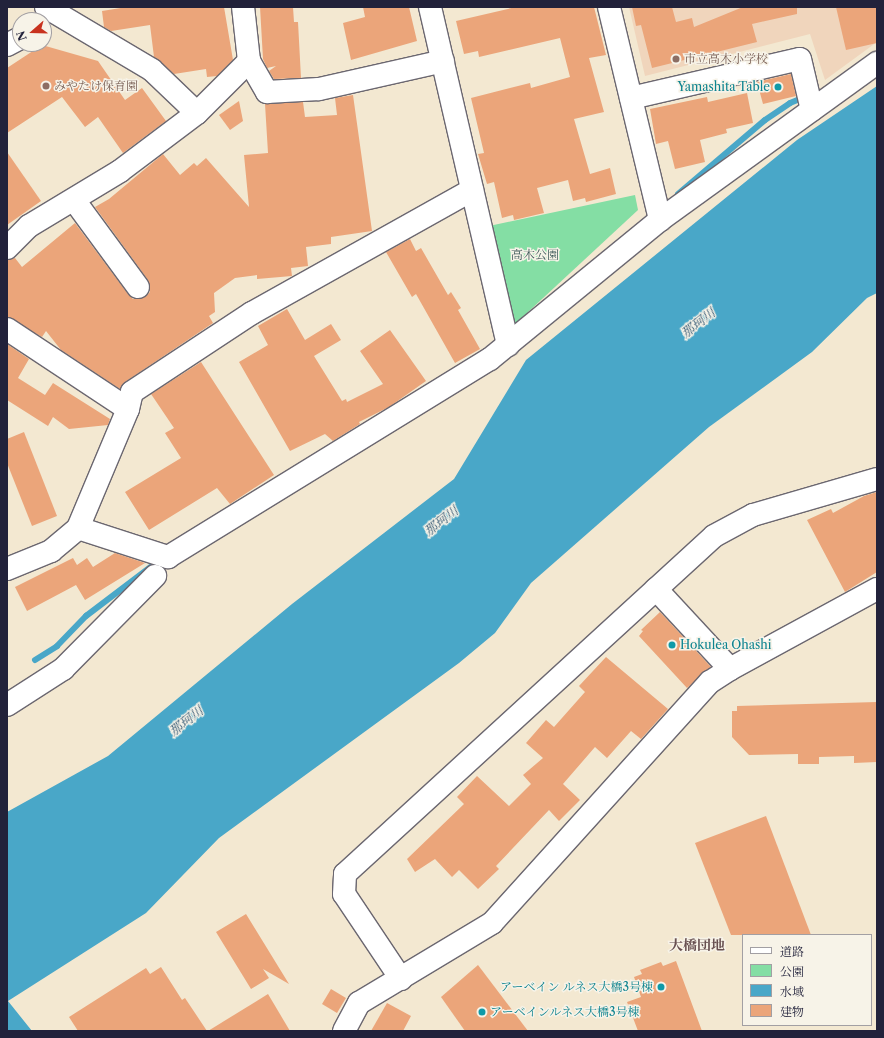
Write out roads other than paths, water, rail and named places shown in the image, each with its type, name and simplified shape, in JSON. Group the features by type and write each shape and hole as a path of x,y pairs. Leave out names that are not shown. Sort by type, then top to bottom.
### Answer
{"street":[{"path":"243,7 249,61 267,92 319,89 443,61"},
{"path":"430,7 508,345"},
{"path":"609,7 660,220"},
{"path":"52,19 152,70 197,113"},
{"path":"631,98 800,59 812,110"},
{"path":"7,248 29,226 120,171 197,113 249,61"},
{"path":"78,528 168,557 490,359 660,220 877,63"},
{"path":"7,569 51,551 78,528 128,409 132,392 252,314 472,190"},
{"path":"74,200 138,287"},
{"path":"7,329 128,409"},
{"path":"400,979 344,894 345,874 714,536 752,515 877,480"},
{"path":"7,705 63,669 155,576"},
{"path":"656,589 730,669"},
{"path":"344,1031 359,1003 492,923 710,682 730,669 877,589"}],"water":[{"name":"那珂川","path":"877,86 877,293 867,298 812,352 709,427 531,583 495,633 459,663 219,838 146,913 8,1001 32,1031 7,1031 7,812 108,756 292,604 454,479 526,360 797,140"}],"waterway":[{"path":"678,194 765,120 790,103 805,97"},
{"path":"35,660 57,646 86,616 161,559"}],"place":[{"name":"市立高木小学校","path":"676,59"},
{"name":"みやたけ保育園","path":"46,86"},
{"name":"Yamashita Table","path":"778,87"},
{"name":"Hokulea Ohashi","path":"672,645"},
{"name":"アーベイン ルネス大橋3号棟","path":"661,987"},
{"name":"アーベインルネス大橋3号棟","path":"482,1012"}],"district":[{"name":"大橋団地","path":"697,945"}],"park label":[{"name":"高木公園","path":"535,255"}]}
